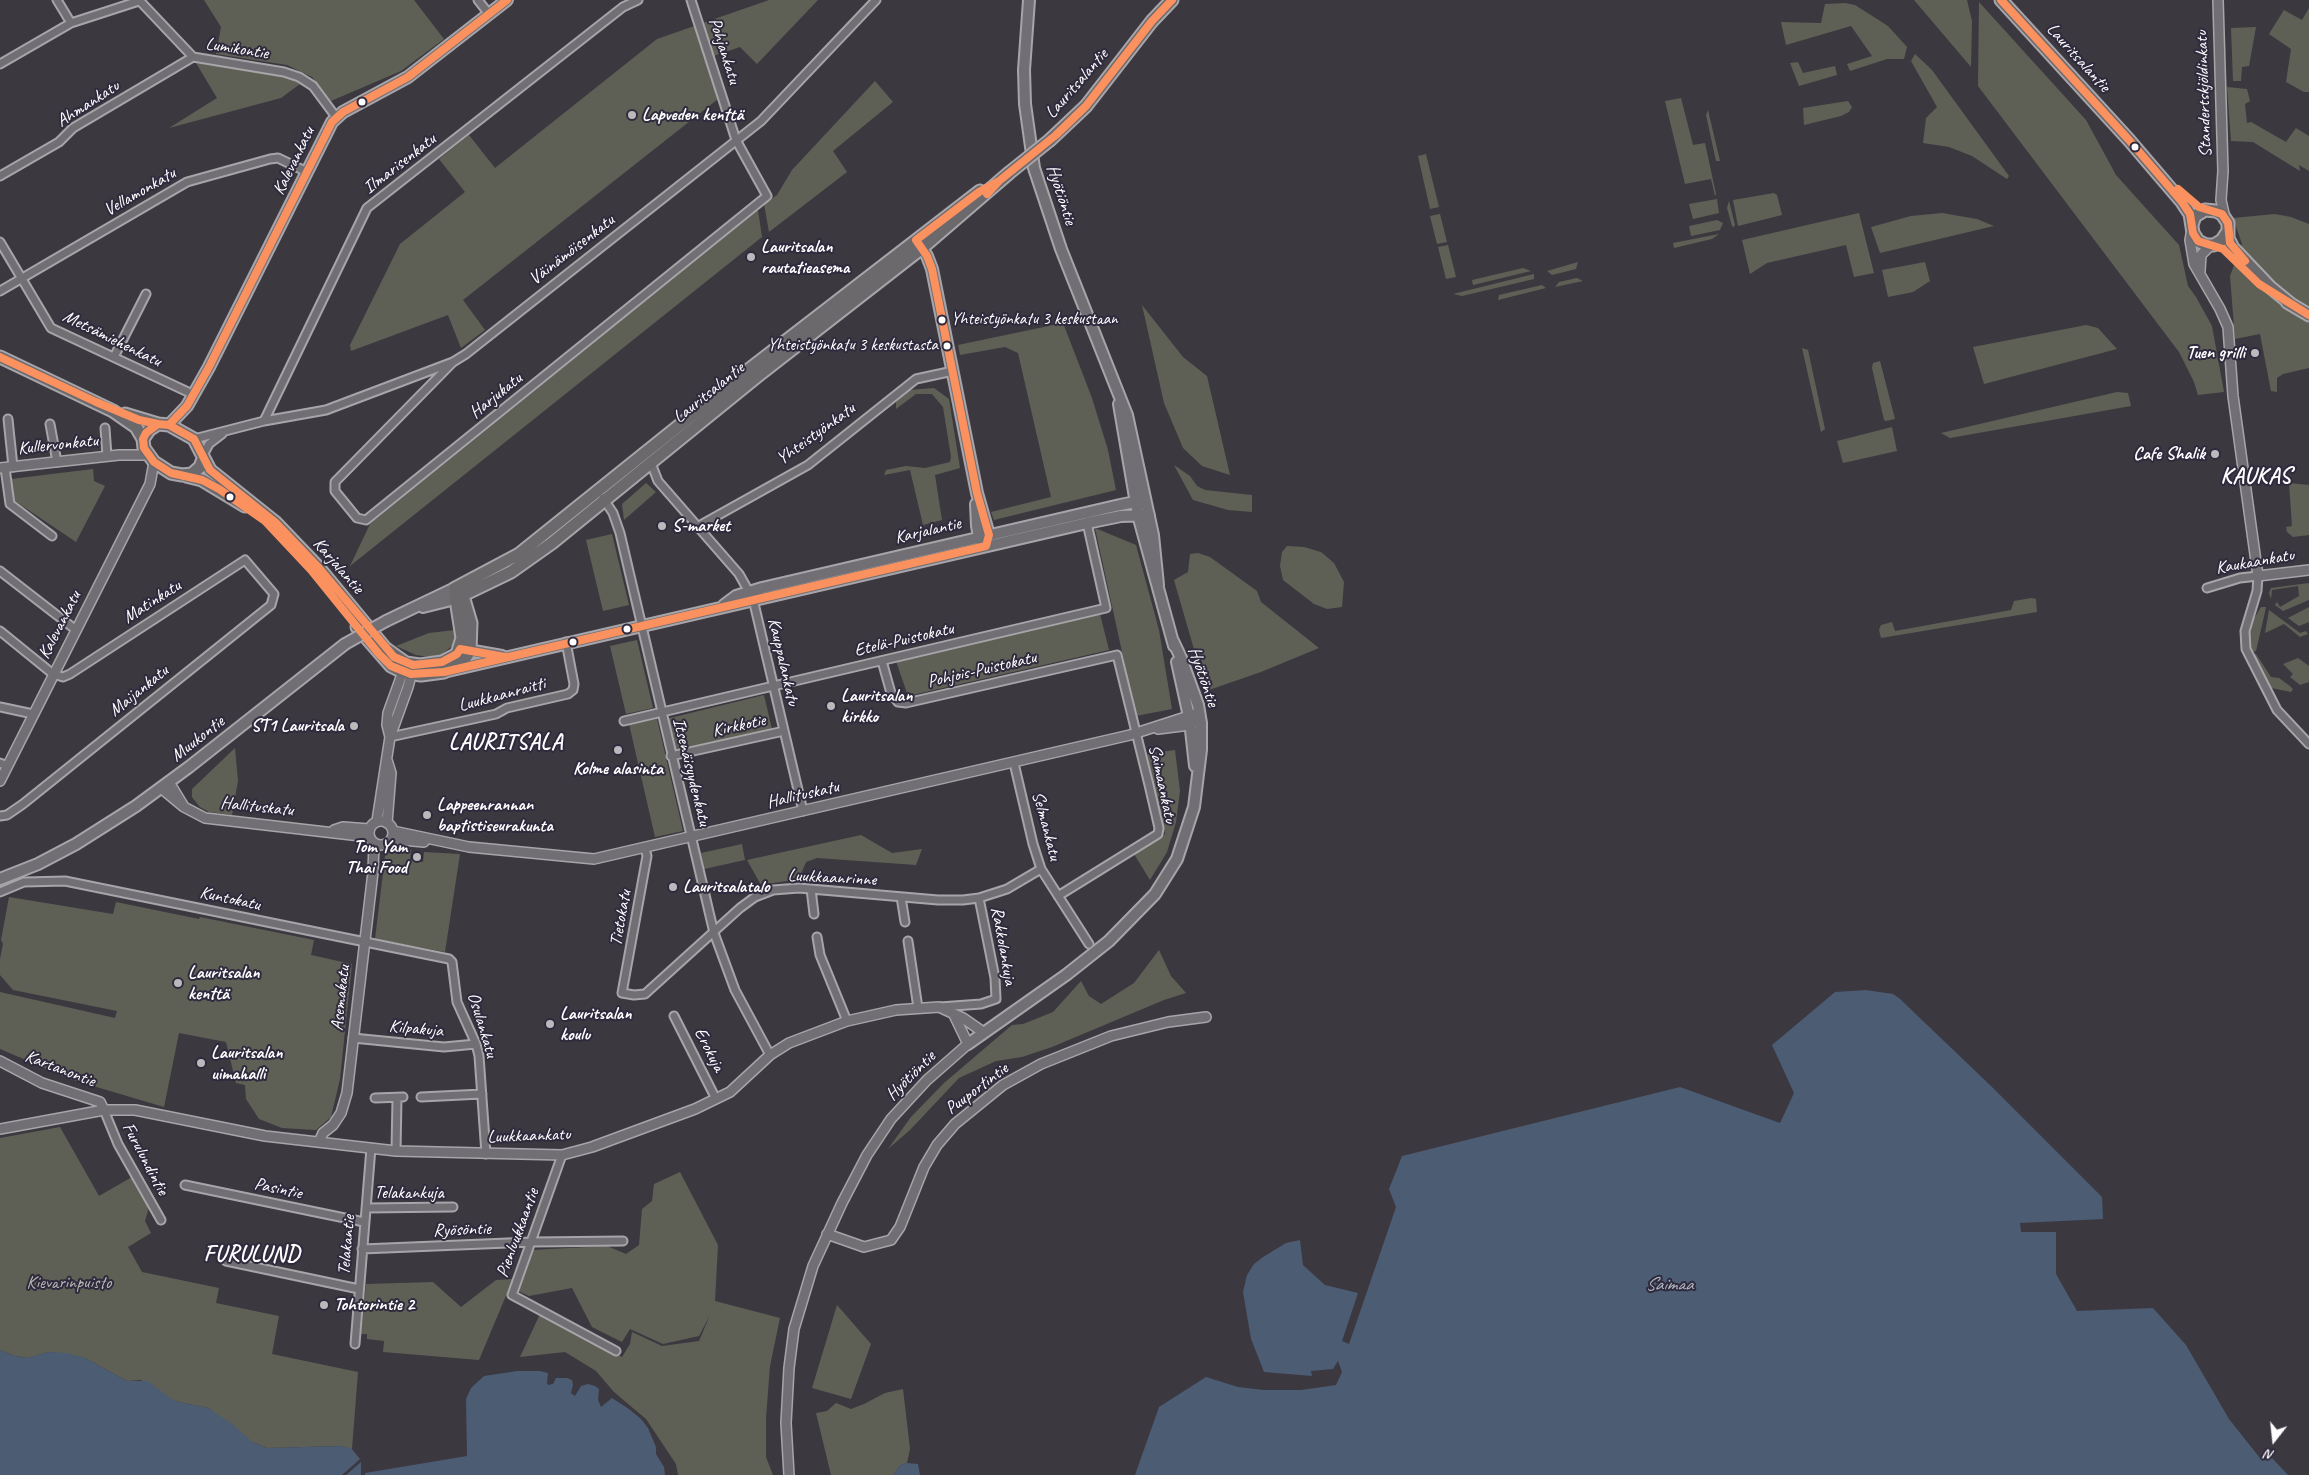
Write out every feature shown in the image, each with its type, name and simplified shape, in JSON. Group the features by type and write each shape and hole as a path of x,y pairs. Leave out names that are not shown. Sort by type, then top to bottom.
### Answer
{"main road":[{"name":"Kalevankatu","path":"190,436 183,419 190,402 327,130 336,117 408,77 507,0"},
{"name":"Hyötiöntie","path":"1029,0 1024,61 1025,95 1034,168 1061,249 1118,389 1120,423 1140,503 1149,515 1158,585"},
{"name":"Lauritsalantie","path":"458,594 651,463 919,244 979,192 999,181 1050,140 1086,106 1152,22 1172,0"},
{"name":"Lauritsalantie","path":"2001,0 2130,140 2188,199 2206,210"},
{"name":"Lauritsalantie","path":"2130,140 2187,209 2192,227"},
{"path":"2292,305 2270,287 2233,248 2226,218 2218,212 2206,210 2195,216 2192,227 2198,241 2223,248 2259,284 2292,305 2309,315"},
{"path":"2213,245 2222,240 2228,231"},
{"name":"Lauritsalantie","path":"601,496 752,367 919,244"},
{"path":"919,244 932,269 977,493 976,520 984,536 986,546"},
{"path":"0,357 139,420 164,425 190,436 203,457 196,472 188,476 177,474 151,459 139,430 127,420 96,402"},
{"name":"Kalevankatu","path":"164,425 190,402"},
{"path":"143,441 149,430 164,425"},
{"name":"Karjalantie","path":"203,457 210,470 275,522 319,568 385,648 409,669 420,675 444,672 505,656 642,626 723,606 751,595 984,536 1140,503"},
{"name":"Karjalantie","path":"177,474 202,480 219,489 265,521 291,548 352,619 379,654 391,666 409,669"},
{"name":"Hyötiöntie","path":"1140,503 1138,515 1173,641 1189,721 1197,784"},
{"name":"Karjalantie","path":"751,595 1087,523 1149,515"},
{"path":"458,594 463,652"},
{"name":"Muukontie","path":"0,879 38,864 76,844 136,806 345,644 408,611 458,594"},
{"name":"Hyötiöntie","path":"968,1044 1088,959 1109,941 1155,894 1177,860 1188,828 1197,784 1201,750 1200,713 1181,658 1173,641"},
{"path":"409,669 442,662 463,652 485,662"},
{"name":"Karjalantie","path":"444,672 463,652 505,656"}],"street":[{"path":"58,0 71,23"},
{"path":"0,64 71,23 139,0"},
{"name":"Lumikontie","path":"139,0 193,57 284,72 299,77 313,86 336,117"},
{"path":"478,0 489,14"},
{"name":"Ilmarisenkatu","path":"264,421 367,208 623,7 638,0"},
{"name":"Pohjankatu","path":"691,0 736,140"},
{"name":"Väinämöisenkatu","path":"190,436 326,410 453,362 466,354 761,121 876,0"},
{"name":"Standertskjöldinkatu","path":"2218,0 2223,171 2221,206 2226,218"},
{"name":"Ahmankatu","path":"0,176 59,142 73,128 193,57"},
{"name":"Harjukatu","path":"453,362 336,482 335,491 357,518 366,520 767,196 736,140"},
{"name":"Vellamonkatu","path":"0,291 187,182 278,158 307,172"},
{"name":"Standertskjöldinkatu","path":"2206,210 2212,205 2221,188"},
{"path":"2192,227 2190,240 2193,258 2228,327 2234,396 2258,576 2257,591 2245,631 2246,649 2278,710 2309,744"},
{"name":"Metsämiehenkatu","path":"0,242 51,328 188,392 190,402"},
{"path":"2201,276 2200,259 2203,251 2213,245"},
{"path":"114,357 146,294"},
{"name":"Yhteistyönkatu","path":"697,527 808,465 916,379 953,371"},
{"path":"8,419 6,468 10,504 52,536"},
{"path":"50,424 57,462"},
{"path":"105,428 107,456"},
{"name":"Väinämöisenkatu","path":"203,457 213,440 231,429"},
{"name":"Kullervonkatu","path":"119,455 138,448 143,441"},
{"name":"Kullervonkatu","path":"6,468 119,455 151,459"},
{"name":"Kalevankatu","path":"0,781 4,765 33,714 150,484 151,459"},
{"name":"Kauppalankatu","path":"651,463 658,481 739,574 751,595 803,811"},
{"path":"150,484 164,474 177,474"},
{"name":"Itsenäisyydenkatu","path":"601,496 613,513 620,533 660,711 714,933 735,990 770,1055"},
{"name":"Etelä-Puistokatu","path":"624,721 660,711 1106,608 1087,523"},
{"name":"Matinkatu","path":"53,674 63,677 70,674 245,560 262,579"},
{"name":"Kaukaankatu","path":"2207,588 2240,578 2309,570"},
{"path":"0,571 76,630"},
{"name":"Maijankatu","path":"0,816 8,815 23,804 271,605 274,594 262,579"},
{"path":"0,631 53,674"},
{"name":"Luukkaanraitti","path":"390,737 496,714 507,708 568,694 573,690 574,684 566,642"},
{"name":"Pohjois-Puistokatu","path":"882,661 891,693 898,702 906,703 1117,655"},
{"name":"Saimaankatu","path":"1058,896 1158,834 1159,828 1117,655"},
{"path":"387,760 391,773 387,823 392,835 373,839 390,737 387,725 388,713 409,669"},
{"path":"0,707 33,714"},
{"name":"Hallituskatu","path":"392,835 585,859 645,848 1014,763 1189,721 1200,713"},
{"name":"Kirkkotie","path":"671,756 784,731"},
{"name":"Selmankatu","path":"1014,763 1033,844 1041,869 1089,944"},
{"name":"Hallituskatu","path":"165,785 184,808 205,818 328,831 373,839"},
{"path":"377,822 387,823"},
{"name":"Asemakatu","path":"330,1143 333,1126 345,1101 373,872 373,839"},
{"name":"Tietokatu","path":"622,993 647,856 645,848"},
{"name":"Luukkaanrinne","path":"622,993 645,994 755,897 773,890 799,888 938,900 979,898 1007,889 1041,869"},
{"name":"Kuntokatu","path":"0,892 24,882 65,880 450,959 452,964"},
{"path":"812,890 814,914"},
{"path":"901,897 904,922"},
{"name":"Rakkolankuja","path":"939,1007 982,1004 996,999 994,978 979,898"},
{"path":"817,937 820,955 847,1021"},
{"path":"908,941 918,1008"},
{"name":"Osulankatu","path":"452,964 457,1002 476,1044 486,1154"},
{"name":"Luukkaankatu","path":"0,1129 104,1110 135,1110 265,1136 396,1151 562,1154 592,1147 695,1109 740,1084 770,1055 789,1043 847,1021 918,1008 939,1007 952,1012 983,1032"},
{"path":"952,1012 968,1044"},
{"name":"Erokuja","path":"674,1016 716,1099"},
{"name":"Puuportintie","path":"828,1234 864,1247 891,1240 900,1227 924,1167 937,1145 955,1124 1003,1085 1041,1064 1112,1036 1168,1022 1206,1017"},
{"name":"Kilpakuja","path":"353,1038 444,1047 476,1044"},
{"name":"Hyötiöntie","path":"789,1475 787,1396 794,1329 813,1266 867,1155 890,1119 926,1080 968,1044"},
{"name":"Kartanontie","path":"0,1061 42,1083 100,1102 104,1110"},
{"path":"421,1097 482,1094"},
{"path":"375,1098 400,1097 396,1151"},
{"name":"Furulundintie","path":"104,1110 118,1144 162,1220"},
{"name":"Asemakatu","path":"319,1142 323,1133 333,1126"},
{"name":"Telakantie","path":"355,1344 371,1148"},
{"name":"Pienluukkaantie","path":"562,1154 512,1295 616,1351"},
{"name":"Pasintie","path":"185,1185 364,1222"},
{"name":"Telakankuja","path":"366,1208 453,1208"},
{"name":"Ryösöntie","path":"362,1249 532,1242 623,1241"},
{"path":"226,1261 359,1289"}],"green space":[{"path":"204,0 414,0 444,39 401,71 331,101 312,77 287,65 216,54 221,27"},
{"path":"769,0 818,0 757,64 740,47 705,59 718,99 463,300 485,330 461,348 448,315 351,351 350,345 400,244 465,192 439,159 469,135 495,168 657,39"},
{"path":"1914,0 1967,0 1972,21 1971,67"},
{"path":"1979,2 2086,120 2116,175 2179,245 2188,286 2212,326 2224,392 2198,395 2194,382 2179,352 1978,86"},
{"path":"1845,3 1855,5 1888,26 1907,47 1904,59 1887,59 1850,71 1847,64 1872,56 1851,26 1786,45 1781,22 1821,23 1825,4"},
{"path":"2309,8 2309,92 2304,92 2286,82 2291,49 2269,34 2284,10 2302,20"},
{"path":"2256,27 2249,66 2242,67 2241,81 2233,81 2231,28"},
{"path":"1915,54 1932,70 2009,176 2007,179 1972,156 1949,147 1923,143 1926,118 1937,107 1911,61"},
{"path":"1798,62 1803,73 1835,66 1837,75 1799,86 1790,63"},
{"path":"196,63 270,73 290,78 300,84 281,98 169,128 217,98"},
{"path":"875,81 893,102 833,151 847,172 769,232 764,204 777,195 792,170"},
{"path":"2227,87 2247,89 2250,101 2245,104 2247,123 2251,122 2286,142 2296,128 2309,136 2309,171 2299,165 2300,171 2253,142 2231,141"},
{"path":"1681,98 1693,145 1705,143 1715,196 1711,179 1685,184 1665,101"},
{"path":"1848,101 1852,107 1849,112 1841,116 1804,125 1803,108"},
{"path":"1708,110 1720,161 1716,161 1706,115"},
{"path":"1426,154 1439,207 1430,209 1418,156"},
{"path":"1774,193 1777,195 1782,215 1738,226 1733,200"},
{"path":"1717,199 1719,213 1693,219 1689,204"},
{"path":"1729,201 1734,227 1732,226 1727,208"},
{"path":"758,210 762,237 350,566 370,524"},
{"path":"1859,213 1874,273 1854,277 1846,245 1767,263 1750,274 1742,240"},
{"path":"1942,213 1977,219 1994,226 1880,253 1871,227 1911,216"},
{"path":"1440,214 1447,242 1437,244 1430,216"},
{"path":"2275,214 2291,217 2309,224 2309,368 2283,374 2277,378 2277,392 2271,391 2260,334 2235,339 2230,276 2242,244 2233,218"},
{"path":"1717,220 1723,223 1720,230 1691,236 1689,226"},
{"path":"1719,234 1712,239 1674,248 1673,243"},
{"path":"1448,245 1456,277 1446,279 1438,247"},
{"path":"1578,262 1576,269 1552,275 1547,271"},
{"path":"1925,262 1930,281 1913,292 1888,297 1882,270"},
{"path":"1523,268 1531,271 1473,285 1472,280"},
{"path":"1534,274 1534,279 1462,296 1453,294"},
{"path":"1577,278 1583,281 1555,287 1559,282"},
{"path":"1542,285 1546,288 1498,300 1499,295"},
{"path":"1142,305 1183,357 1207,376 1230,475 1202,466 1183,448 1164,403"},
{"path":"1063,323 1092,398 1108,450 1116,490 994,520 991,512 1051,497 1018,353 1005,347 960,355 958,345"},
{"path":"2086,325 2098,328 2117,349 1984,384 1973,347"},
{"path":"1802,348 1808,350 1825,429 1821,432"},
{"path":"1880,361 1895,419 1886,421 1884,420 1872,368 1873,363"},
{"path":"934,388 949,399 960,468 935,475 942,520 923,525 910,470 884,475 886,470 906,466 925,468 950,462 951,457 943,407 932,394 916,394 896,409 896,402 909,390"},
{"path":"2117,392 2128,393 2131,406 1950,438 1941,433"},
{"path":"1892,427 1897,451 1843,463 1837,441"},
{"path":"1174,465 1190,476 1197,486 1205,490 1252,495 1252,512 1228,510 1193,500"},
{"path":"93,469 94,481 105,486 76,542 15,501 11,479"},
{"path":"646,483 656,492 624,520 622,504"},
{"path":"2289,483 2309,485 2309,535 2293,537 2287,532 2286,527 2292,526"},
{"path":"1095,528 1136,545 1159,630 1172,709 1136,716"},
{"path":"612,534 629,605 603,611 586,540"},
{"path":"1287,546 1304,547 1321,552 1334,563 1344,582 1342,607 1327,609 1314,604 1283,580 1280,566 1282,552"},
{"path":"1198,553 1210,557 1257,591 1261,602 1319,648 1261,672 1206,691 1174,580 1188,572 1190,554"},
{"path":"2309,583 2309,600 2283,611 2275,605 2277,602 2280,607 2299,596 2298,586 2272,590 2271,599 2269,593 2271,588"},
{"path":"2036,599 2037,612 1881,638 1879,630 1881,625 1892,622 1895,631 2011,610 2014,601"},
{"path":"2261,607 2266,607 2256,651 2251,652 2248,644 2249,627"},
{"path":"2309,607 2309,622 2299,626 2288,618"},
{"path":"2269,610 2300,633 2306,631 2308,634 2300,637 2284,624 2265,633"},
{"path":"1100,614 1109,650 908,696 896,661"},
{"path":"455,630 456,643 437,658 416,655 396,646 429,633"},
{"path":"637,640 653,708 626,714 610,646"},
{"path":"2256,654 2271,677 2279,678 2290,686 2293,689 2291,692 2271,688 2267,685 2252,655"},
{"path":"2298,658 2309,666 2309,682 2300,685 2290,677 2293,674 2283,664"},
{"path":"764,695 772,729 674,752 666,719"},
{"path":"657,719 683,831 655,837 629,724"},
{"path":"235,748 238,781 232,815 209,812 200,807 192,797 192,789"},
{"path":"1175,750 1180,791 1176,822 1167,852 1150,880 1134,854 1165,834 1147,754"},
{"path":"861,835 892,853 922,849 916,865 817,858 806,862 799,879 761,885 747,860"},
{"path":"742,844 745,860 704,869 701,853"},
{"path":"411,850 410,860 423,862 424,852 460,854 445,952 375,939 385,856 389,851"},
{"name":"Lauritsalan kenttä","path":"9,897 113,914 116,902 199,919 200,917 314,940 311,955 352,964 340,1079 331,1117 316,1130 282,1128 259,1119 246,1099 245,1085 236,1083 226,1042 179,1033 164,1107 73,1080 0,1049 0,992 115,1018 117,1011 13,990 0,975 0,959 3,944 1,940"},
{"path":"1159,950 1171,976 1186,993 1164,1000 1052,1047 1022,1057 996,1061 959,1078 910,1130 888,1149 911,1117 944,1083 1012,1025 1023,1024 1053,1012 1081,981 1089,996 1101,1004 1134,983"},
{"name":"Kievarinpuisto","path":"60,1127 99,1196 132,1177 149,1207 145,1221 151,1233 128,1247 142,1272 219,1288 216,1303 279,1316 272,1354 358,1372 352,1449 340,1446 267,1448 252,1442 208,1408 174,1401 141,1380 127,1381 85,1358 49,1352 28,1358 15,1356 0,1350 0,1138"},
{"path":"680,1172 718,1245 715,1301 780,1318 770,1366 766,1418 766,1457 773,1475 678,1475 676,1464 646,1419 614,1392 596,1371 565,1352 520,1357 540,1314 622,1357 630,1344 632,1332 662,1346 699,1341 710,1315 699,1336 663,1344 630,1329 622,1342 592,1327 572,1288 529,1296 518,1291 532,1250 607,1246 626,1254 639,1245 642,1209 652,1201 654,1184"},
{"path":"513,1279 479,1360 383,1352 384,1341 367,1339 367,1334 361,1334 366,1284 433,1282 461,1307 496,1280"},
{"path":"837,1305 871,1344 851,1399 812,1388"},
{"path":"903,1389 910,1449 907,1463 901,1465 893,1475 831,1475 816,1413 827,1411 836,1403 851,1409 885,1393"}],"water":[{"name":"Saimaa","path":"1866,990 1893,994 1899,998 1991,1086 2102,1197 2103,1219 2020,1223 2021,1232 2056,1232 2056,1274 2077,1311 2153,1308 2186,1345 2229,1419 2260,1458 2272,1458 2288,1475 1135,1475 1159,1407 1206,1377 1238,1387 1264,1390 1301,1390 1336,1385 1342,1372 1338,1361 1333,1369 1311,1371 1312,1376 1264,1372 1251,1339 1243,1292 1247,1275 1254,1264 1263,1257 1286,1243 1300,1240 1303,1265 1325,1285 1358,1293 1342,1341 1349,1344 1396,1207 1389,1189 1402,1156 1680,1087 1780,1123 1794,1093 1772,1045 1835,992"},
{"path":"0,1350 27,1358 49,1352 66,1353 85,1358 127,1381 148,1381 174,1401 208,1408 231,1423 252,1442 267,1448 340,1446 351,1448 360,1459 342,1475 0,1475"},
{"path":"517,1371 548,1373 548,1385 553,1384 556,1378 572,1380 571,1393 575,1396 581,1386 588,1384 595,1386 599,1389 598,1400 601,1407 612,1398 629,1409 648,1428 656,1447 656,1454 664,1467 665,1475 365,1475 365,1473 467,1456 466,1399 471,1388 484,1376"},
{"path":"361,1462 361,1475 346,1475"},
{"path":"907,1463 918,1464 920,1475 893,1475 901,1465"}],"transit line":[{"path":"169,425 187,406 209,367 332,122 343,112 408,77 507,0"},
{"path":"987,194 999,181 1056,135 1086,106 1152,21 1172,0"},
{"path":"2001,0 2129,140 2182,202 2190,214 2193,233 2198,241 2223,249 2259,284 2309,315"},
{"path":"505,657 460,649 457,654 442,662 413,665 394,657 319,568 275,522 210,470 194,439 169,425 158,424 146,433 143,439 144,448 154,462 171,473 202,480 219,489 265,521 311,570 379,654 391,666 411,674 444,672 986,546 989,535 977,493 932,269 927,256 916,240 979,192 999,181"},
{"path":"2178,189 2199,207 2222,214 2228,223 2230,243 2245,261"},
{"path":"0,357 96,402 139,420 158,424"}],"place":[{"name":"Lapveden kenttä","path":"632,115"},
{"name":"Lauritsalan rautatieasema","path":"751,257"},
{"name":"Yhteistyönkatu 3 keskustaan","path":"942,320"},
{"name":"Yhteistyönkatu 3 keskustasta","path":"947,346"},
{"name":"Tuen grilli","path":"2255,353"},
{"name":"Cafe Shalik","path":"2215,454"},
{"name":"S-market","path":"662,526"},
{"name":"Lauritsalan kirkko","path":"831,706"},
{"name":"ST1 Lauritsala","path":"354,726"},
{"name":"Kolme alasinta","path":"618,750"},
{"name":"Lappeenrannan baptistiseurakunta","path":"427,815"},
{"name":"Tom Yam Thai Food","path":"417,857"},
{"name":"Lauritsalatalo","path":"673,887"},
{"name":"Lauritsalan kenttä","path":"178,983"},
{"name":"Lauritsalan koulu","path":"550,1024"},
{"name":"Lauritsalan uimahalli","path":"201,1063"},
{"name":"Tohtorintie 2","path":"324,1305"}],"district":[{"name":"KAUKAS","path":"2256,477"},
{"name":"LAURITSALA","path":"506,743"},
{"name":"FURULUND","path":"252,1255"}]}
